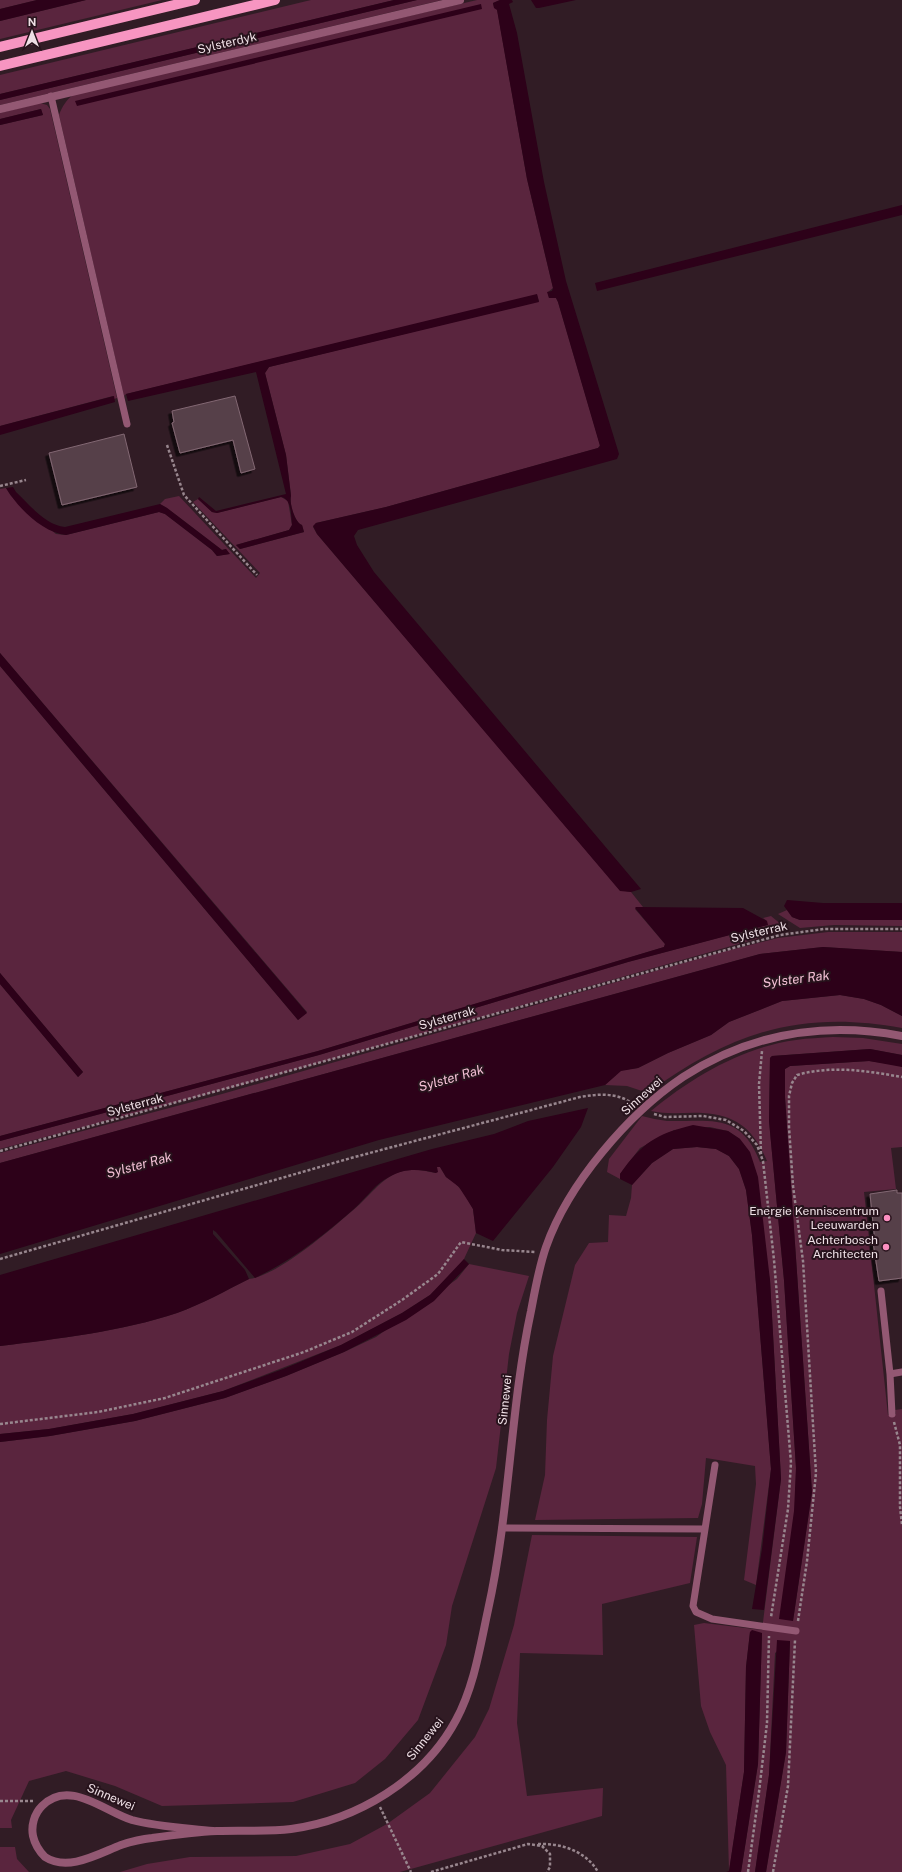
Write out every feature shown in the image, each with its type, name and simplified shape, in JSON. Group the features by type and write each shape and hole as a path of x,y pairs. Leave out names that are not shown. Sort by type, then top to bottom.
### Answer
{"main road":[{"path":"0,47 195,0"},
{"path":"0,66 275,0"}],"street":[{"name":"Sylsterdyk","path":"0,109 460,0"},
{"name":"Sinnewei","path":"213,1831 133,1820 118,1815 89,1799 78,1796 57,1797 42,1806 33,1823 34,1838 37,1848 43,1855 50,1862 71,1866 85,1862 121,1845 150,1838 213,1831 264,1831 308,1826 348,1814 377,1799 397,1786 416,1770 437,1747 456,1720 466,1697 480,1646 492,1593 502,1528 520,1366 545,1252 568,1200 596,1161 640,1110 663,1091 690,1073 738,1048 764,1039 794,1032 833,1029 864,1030 902,1036"}],"lane":[{"path":"51,96 127,424"},
{"path":"881,1292 890,1374 892,1414"},
{"path":"890,1374 902,1372"},
{"path":"715,1465 693,1598 693,1606 696,1612 712,1619 796,1631"},
{"path":"502,1528 704,1529"}],"path":[{"path":"168,445 184,495 257,575"},
{"path":"0,486 26,480"},
{"name":"Sylsterrak","path":"0,1151 780,935 824,929 902,929"},
{"path":"748,1872 767,1723 769,1628 788,1509 791,1463 774,1260 761,1157 759,1084 760,1061 764,1039"},
{"path":"773,1872 788,1786 796,1631 808,1561 816,1473 803,1260 792,1171 790,1096 792,1083 797,1075 812,1070 861,1070 902,1077"},
{"path":"0,1259 351,1158 580,1097 612,1094 626,1099 640,1110 666,1117 703,1116 726,1120 744,1130 757,1145 761,1157"},
{"path":"0,1424 98,1412 165,1398 304,1352 352,1332 402,1300 438,1274 461,1242 502,1250 545,1252"},
{"path":"892,1414 900,1445 900,1507 902,1525"},
{"path":"377,1799 411,1872"},
{"path":"0,1801 34,1801 42,1806"},
{"path":"431,1872 528,1844 553,1843 576,1851 598,1872"},
{"path":"528,1844 542,1846 550,1854 550,1867 547,1872"}],"shaded area":[{"path":"0,0 37,0 0,9"},
{"path":"86,0 162,0 0,39 0,21"},
{"path":"311,0 394,0 0,94 0,75"},
{"path":"417,0 442,0 0,105 0,100"},
{"path":"477,0 500,0 493,3 494,7 497,9 527,179 553,288 548,292 549,298 556,298 558,302 600,445 598,448 386,507 316,523 313,527 317,534 620,890 631,892 643,907 635,909 665,944 664,947 318,1051 0,1136 0,984 78,1077 83,1072 0,973 0,666 298,1020 307,1012 0,653 0,489 6,488 11,496 56,534 66,535 159,512 165,514 212,550 217,556 229,554 226,549 222,550 160,504 165,499 179,496 256,578 260,573 193,502 198,499 212,512 217,513 281,497 288,501 292,525 289,530 236,545 240,549 304,532 302,525 295,517 292,507 286,455 265,373 269,367 539,301 537,295 126,394 124,396 59,115 60,112 66,101 73,95"},
{"path":"40,103 47,105 50,109 117,398 114,399 113,396 0,426 0,125 43,115 41,109 0,119 0,113"},
{"path":"787,910 792,917 800,920 902,920 902,926 834,925 800,928 778,914"},
{"path":"771,916 788,930 230,1088 0,1149 0,1141 319,1055 628,962 767,925 767,921 763,918"},
{"path":"828,932 902,932 902,952 823,947 760,954 0,1163 0,1153 222,1094 726,951 778,938"},
{"path":"840,995 864,999 881,1005 902,1016 902,1028 865,1023 831,1022 799,1024 768,1031 737,1041 708,1055 678,1072 648,1093 627,1086 605,1085 616,1075 549,1080 638,1068 668,1053 711,1035 729,1022 782,1001"},
{"path":"833,1037 863,1038 902,1044 902,1055 870,1049 772,1056 770,1058 769,1121 784,1280 796,1468 793,1621 812,1492 785,1097 785,1069 790,1066 869,1061 898,1065 902,1067 902,1147 891,1148 896,1189 864,1192 888,1415 896,1414 895,1410 902,1409 902,1872 766,1872 786,1752 790,1641 775,1653 769,1775 755,1872 741,1872 758,1764 762,1633 750,1632 746,1667 744,1772 729,1871 726,1765 710,1732 701,1706 694,1625 704,1623 762,1630 781,1479 770,1280 740,1139 728,1131 710,1127 674,1130 640,1148 620,1174 620,1179 607,1172 609,1159 642,1116 667,1121 710,1121 734,1127 744,1135 752,1146 760,1162 767,1161 762,1150 750,1133 743,1126 726,1117 703,1113 664,1113 651,1111 667,1098 701,1075 719,1065 757,1049 801,1039"},
{"path":"697,1147 716,1149 729,1156 739,1169 746,1190 752,1235 771,1469 756,1585 744,1580 756,1484 755,1466 706,1458 702,1504 698,1518 535,1520 545,1475 547,1420 553,1356 575,1265 589,1243 608,1242 609,1215 626,1216 631,1198 632,1185 652,1163 673,1149"},
{"path":"437,1167 440,1167 446,1177 454,1182 464,1193 473,1209 476,1233 464,1259 452,1274 430,1295 402,1313 341,1345 223,1391 133,1414 49,1429 0,1434 0,1346 112,1330 177,1313 249,1279 276,1269 307,1248 337,1224 390,1176 403,1171 411,1170 436,1173"},
{"path":"469,1264 529,1276 517,1313 509,1354 496,1468 452,1606 446,1645 418,1720 385,1759 355,1783 293,1802 162,1806 115,1786 66,1771 29,1781 11,1820 12,1828 0,1828 0,1442 50,1436 135,1421 225,1398 286,1376 376,1337 457,1279"},
{"path":"532,1535 697,1537 690,1583 602,1604 603,1655 520,1653 517,1723 527,1796 603,1788 602,1816 400,1872 120,1872 147,1864 190,1857 296,1856 350,1844 387,1824 430,1793 475,1737 489,1709 514,1625"},
{"path":"0,1847 15,1847 17,1859 29,1872 0,1872"}],"water":[{"path":"37,0 86,0 0,21 0,9"},
{"path":"394,0 417,0 0,100 0,94"},
{"path":"500,0 512,0 513,2 509,4 517,33 544,182 566,281 619,454 617,459 358,530 354,536 357,545 374,572 641,889 631,892 620,891 317,534 313,526 316,523 386,507 598,448 600,446 558,302 556,298 549,298 547,292 552,291 553,288 527,179 497,10 494,8 493,3"},
{"path":"531,0 576,0 536,8"},
{"path":"481,4 482,9 77,106 75,101"},
{"path":"41,109 43,115 0,125 0,119"},
{"path":"902,205 902,215 597,291 595,283"},
{"path":"537,294 539,302 269,367 265,373 286,455 292,508 297,521 302,525 304,532 240,549 236,545 289,530 292,525 289,504 285,498 281,497 217,513 212,512 198,499 199,497 216,511 286,494 256,372 128,401 126,394"},
{"path":"114,396 115,402 0,435 0,426"},
{"path":"13,487 32,508 44,518 51,523 65,527 160,504 222,550 226,549 230,554 217,556 212,550 165,514 159,512 66,535 57,533 40,524 24,511 6,488"},
{"path":"0,653 307,1013 298,1020 0,666"},
{"path":"787,900 823,903 902,903 902,920 800,920 792,917 784,906"},
{"path":"635,908 743,908 767,921 768,925 628,962 319,1055 0,1141 0,1136 318,1051 664,947 665,944"},
{"name":"Sylster Rak","path":"823,947 902,952 902,1016 881,1005 864,999 840,995 782,1001 729,1022 711,1035 668,1053 638,1068 621,1071 605,1085 379,1140 0,1254 0,1163 760,954"},
{"path":"0,973 83,1072 78,1077 0,984"},
{"path":"870,1049 902,1055 902,1067 869,1061 790,1066 785,1069 785,1098 812,1492 793,1621 779,1619 794,1511 796,1468 784,1280 769,1121 770,1058 772,1056"},
{"path":"588,1108 581,1127 553,1167 493,1241 476,1233 473,1209 459,1187 446,1177 440,1167 437,1167 438,1172 436,1173 418,1170 401,1172 384,1180 375,1187 355,1208 320,1237 295,1255 255,1278 213,1230 213,1234 245,1270 249,1279 195,1306 177,1313 112,1330 0,1346 0,1275 432,1149 494,1134 528,1121"},
{"path":"693,1125 728,1131 740,1139 750,1152 758,1177 770,1280 781,1479 764,1610 752,1609 762,1549 771,1469 752,1235 746,1190 739,1169 729,1156 716,1149 697,1147 673,1149 652,1163 632,1185 620,1179 620,1174 628,1163 651,1141 669,1132"},
{"path":"464,1259 469,1264 434,1301 406,1320 344,1352 286,1376 225,1398 135,1421 50,1436 0,1442 0,1434 49,1429 133,1414 223,1391 283,1369 341,1345 402,1313 430,1295"},
{"path":"752,1630 762,1633 758,1764 741,1872 726,1872 729,1871 744,1772 746,1667 750,1632"},
{"path":"777,1640 790,1641 786,1752 766,1872 755,1872 769,1775"}],"building":[{"path":"235,396 255,469 241,473 233,440 180,453 172,423 174,422 172,411"},
{"path":"124,434 137,487 62,505 49,453"},
{"name":"Energie Kenniscentrum Leeuwarden","path":"897,1190 897,1193 902,1193 902,1278 879,1281 873,1242 875,1242 870,1194"}],"place":[{"name":"Energie Kenniscentrum Leeuwarden","path":"887,1218"},
{"name":"Achterbosch Architecten","path":"886,1247"}]}
